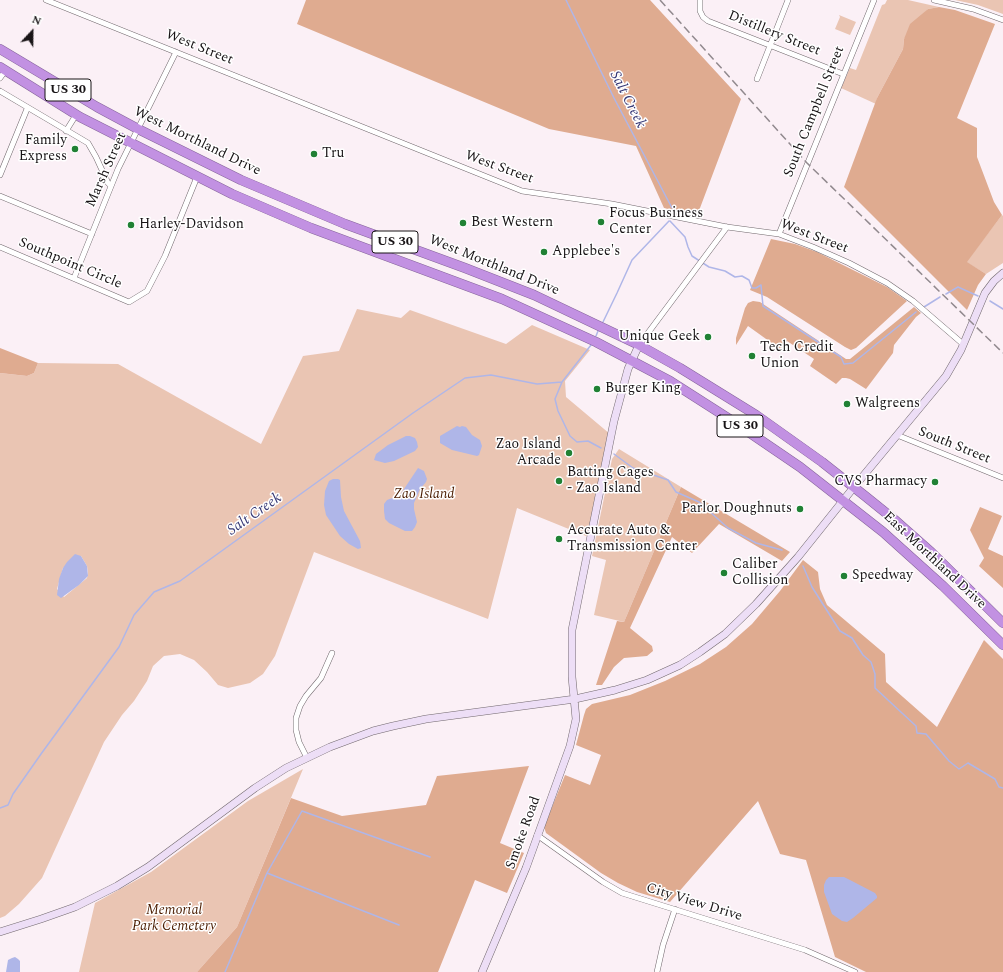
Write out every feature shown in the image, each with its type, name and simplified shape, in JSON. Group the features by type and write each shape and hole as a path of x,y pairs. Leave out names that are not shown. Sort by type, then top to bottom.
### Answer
{"highway":[{"name":"West Morthland Drive","path":"0,49 97,107 241,180 345,224 534,295 639,345 680,368 756,415 822,462 854,487"},
{"name":"West Morthland Drive","path":"2,72 131,143 238,196 311,228 502,299 590,338 670,381 800,467 844,500"},
{"name":"East Morthland Drive","path":"854,487 896,521 1003,623"},
{"name":"East Morthland Drive","path":"844,500 907,553 1003,645"}],"main road":[{"path":"0,932 75,907 117,886 148,867 255,788 286,768 330,747 373,731 426,719 575,699 615,690 647,680 680,665 700,652 724,634 756,604 798,557 946,376 963,344 985,293 994,281 1003,273"},
{"name":"Smoke Road","path":"482,972 526,868 570,746 576,719 572,677 572,630 614,421 623,384 631,360 639,345"}],"street":[{"name":"West Street","path":"46,0 522,192 612,204 727,227 779,234 849,263 887,283 913,301 963,344"},
{"name":"Distillery Street","path":"700,0 700,11 703,17 708,21 843,74"},
{"path":"757,79 788,0"},
{"name":"South Campbell Street","path":"779,234 874,0"},
{"path":"934,0 973,9 1003,20"},
{"name":"Marsh Street","path":"74,278 111,186 176,52"},
{"path":"0,92 88,143 108,183 111,186"},
{"path":"0,175 27,108"},
{"path":"66,131 76,114"},
{"name":"Southpoint Circle","path":"0,247 129,302 147,291 165,256 198,177"},
{"path":"0,196 92,234"},
{"path":"639,345 727,227"},
{"name":"South Street","path":"897,435 1003,478"},
{"path":"307,758 299,742 296,730 296,718 300,706 306,696 321,678 332,653"},
{"name":"City View Drive","path":"537,835 612,888 632,897 805,950 855,972"},
{"path":"657,972 664,941 675,909"}],"green space":[{"path":"887,0 908,0 939,7 928,9 904,39 903,49 877,98 876,104 841,88 850,68 856,70 882,5 885,4"},
{"path":"955,0 1003,0 1003,14 978,5"},
{"path":"839,15 856,22 850,35 835,29 840,17"},
{"path":"1002,215 1003,263 986,274 966,262"},
{"name":"Zao Island","path":"357,309 401,318 410,310 506,344 532,325 590,350 565,381 566,397 610,434 588,536 517,508 488,619 314,552 275,656 263,674 250,683 228,688 218,685 194,660 180,654 164,656 153,666 147,681 104,742 42,878 19,904 5,916 0,918 0,373 27,376 34,373 38,363 118,364 261,444 303,356 339,351","holes":["81,556 87,566 87,578 64,597 57,589 63,568"]},
{"path":"619,449 681,487 624,622 594,615 606,560 592,556 612,459"},
{"name":"Memorial Park Cemetery","path":"303,769 237,927 197,972 79,972 95,903 151,872 248,801"}],"shaded area":[{"path":"306,0 650,0 741,99 697,216 664,208 636,146 549,129 297,24"},
{"path":"939,7 955,10 995,24 957,118 977,128 977,157 994,202 1002,215 967,262 986,274 978,285 967,310 844,187 877,98 903,49 904,39 910,24 928,9"},
{"path":"771,239 795,244 817,252 887,287 907,301 856,348 851,350 767,297 750,290"},
{"path":"753,301 760,302 846,359 850,359 914,307 921,313 916,317 894,345 893,353 866,389 846,378 842,378 836,384 810,366 814,359 787,341 780,349 748,326 736,345 736,338 745,308 748,303"},
{"path":"0,348 38,363 34,373 27,376 0,373"},
{"path":"681,487 790,552 782,561 719,524 692,553 672,537 630,628 652,646 653,651 647,656 624,658 614,667 602,685 596,685 617,621 624,622"},
{"path":"980,507 1002,516 988,549 1003,556 1003,588 979,566 984,558 970,530"},
{"path":"803,560 818,572 820,589 827,605 885,654 886,682 937,727 984,640 1003,659 1003,972 866,972 835,957 806,860 780,854 758,801 670,902 637,892 618,883 601,873 546,833 544,827 565,775 590,785 601,755 576,745 586,709 592,704 630,695 665,681 700,664 726,647 752,624 780,591"},
{"path":"529,766 500,843 524,853 507,893 475,880 438,972 197,972 237,927 291,798 342,816 426,805 437,776"}],"water":[{"path":"457,426 466,427 472,435 480,440 482,446 479,455 477,456 452,450 440,443 440,436"},
{"path":"406,436 415,438 418,447 415,451 394,461 385,463 374,460 376,454 388,445"},
{"path":"418,468 424,471 427,479 420,489 414,503 417,522 415,527 412,531 405,531 389,523 385,519 384,504 387,500 400,495"},
{"path":"333,479 340,480 344,511 360,541 361,548 358,549 349,544 340,536 326,515 324,505 325,491 329,481"},
{"path":"75,554 81,556 87,566 88,576 79,585 61,598 57,595 59,579 63,568"},
{"path":"829,877 844,877 875,893 877,898 847,922 842,921 832,914 824,892 824,885"},
{"path":"15,957 20,961 20,972 6,972 8,960"}],"waterway":[{"name":"Salt Creek","path":"566,0 614,98 672,208"},
{"name":"Salt Creek","path":"603,322 632,260 669,221"},
{"path":"670,221 685,237 692,256 709,267 725,271 735,277 742,276 749,280 752,288 756,288 761,285 763,306 841,357 844,364 853,363 916,312"},
{"path":"946,294 958,287 978,296"},
{"path":"924,307 940,297"},
{"path":"990,301 1003,309"},
{"name":"Salt Creek","path":"596,336 598,331"},
{"name":"Salt Creek","path":"0,808 8,805 13,794 41,754 119,647 134,615 154,592 180,581 413,413 465,378 491,375 537,384 562,382 591,345"},
{"path":"562,382 555,399 558,411 570,436 577,442 588,441 601,448"},
{"path":"614,454 633,468 668,480 676,492 699,502 728,528 756,543 782,550"},
{"path":"803,566 812,587 840,631 852,638 863,655 871,662 875,674 875,688 916,726 917,733 926,734 949,761 959,769 968,763 995,779 999,787 1003,788"},
{"path":"225,972 267,873 302,811 430,857"},
{"path":"267,873 399,925"}],"railway":[{"path":"660,0 807,163 1003,353"}],"place":[{"name":"Family Express","path":"75,149"},
{"name":"Tru","path":"314,154"},
{"name":"Focus Business Center","path":"601,222"},
{"name":"Best Western","path":"463,223"},
{"name":"Harley-Davidson","path":"131,225"},
{"name":"Applebee's","path":"544,252"},
{"name":"Unique Geek","path":"708,337"},
{"name":"Tech Credit Union","path":"752,356"},
{"name":"Burger King","path":"597,389"},
{"name":"Walgreens","path":"847,404"},
{"name":"Zao Island Arcade","path":"569,453"},
{"name":"Batting Cages - Zao Island","path":"559,481"},
{"name":"CVS Pharmacy","path":"935,482"},
{"name":"Parlor Doughnuts","path":"800,509"},
{"name":"Accurate Auto & Transmission Center","path":"559,539"},
{"name":"Caliber Collision","path":"724,573"},
{"name":"Speedway","path":"844,576"}]}
